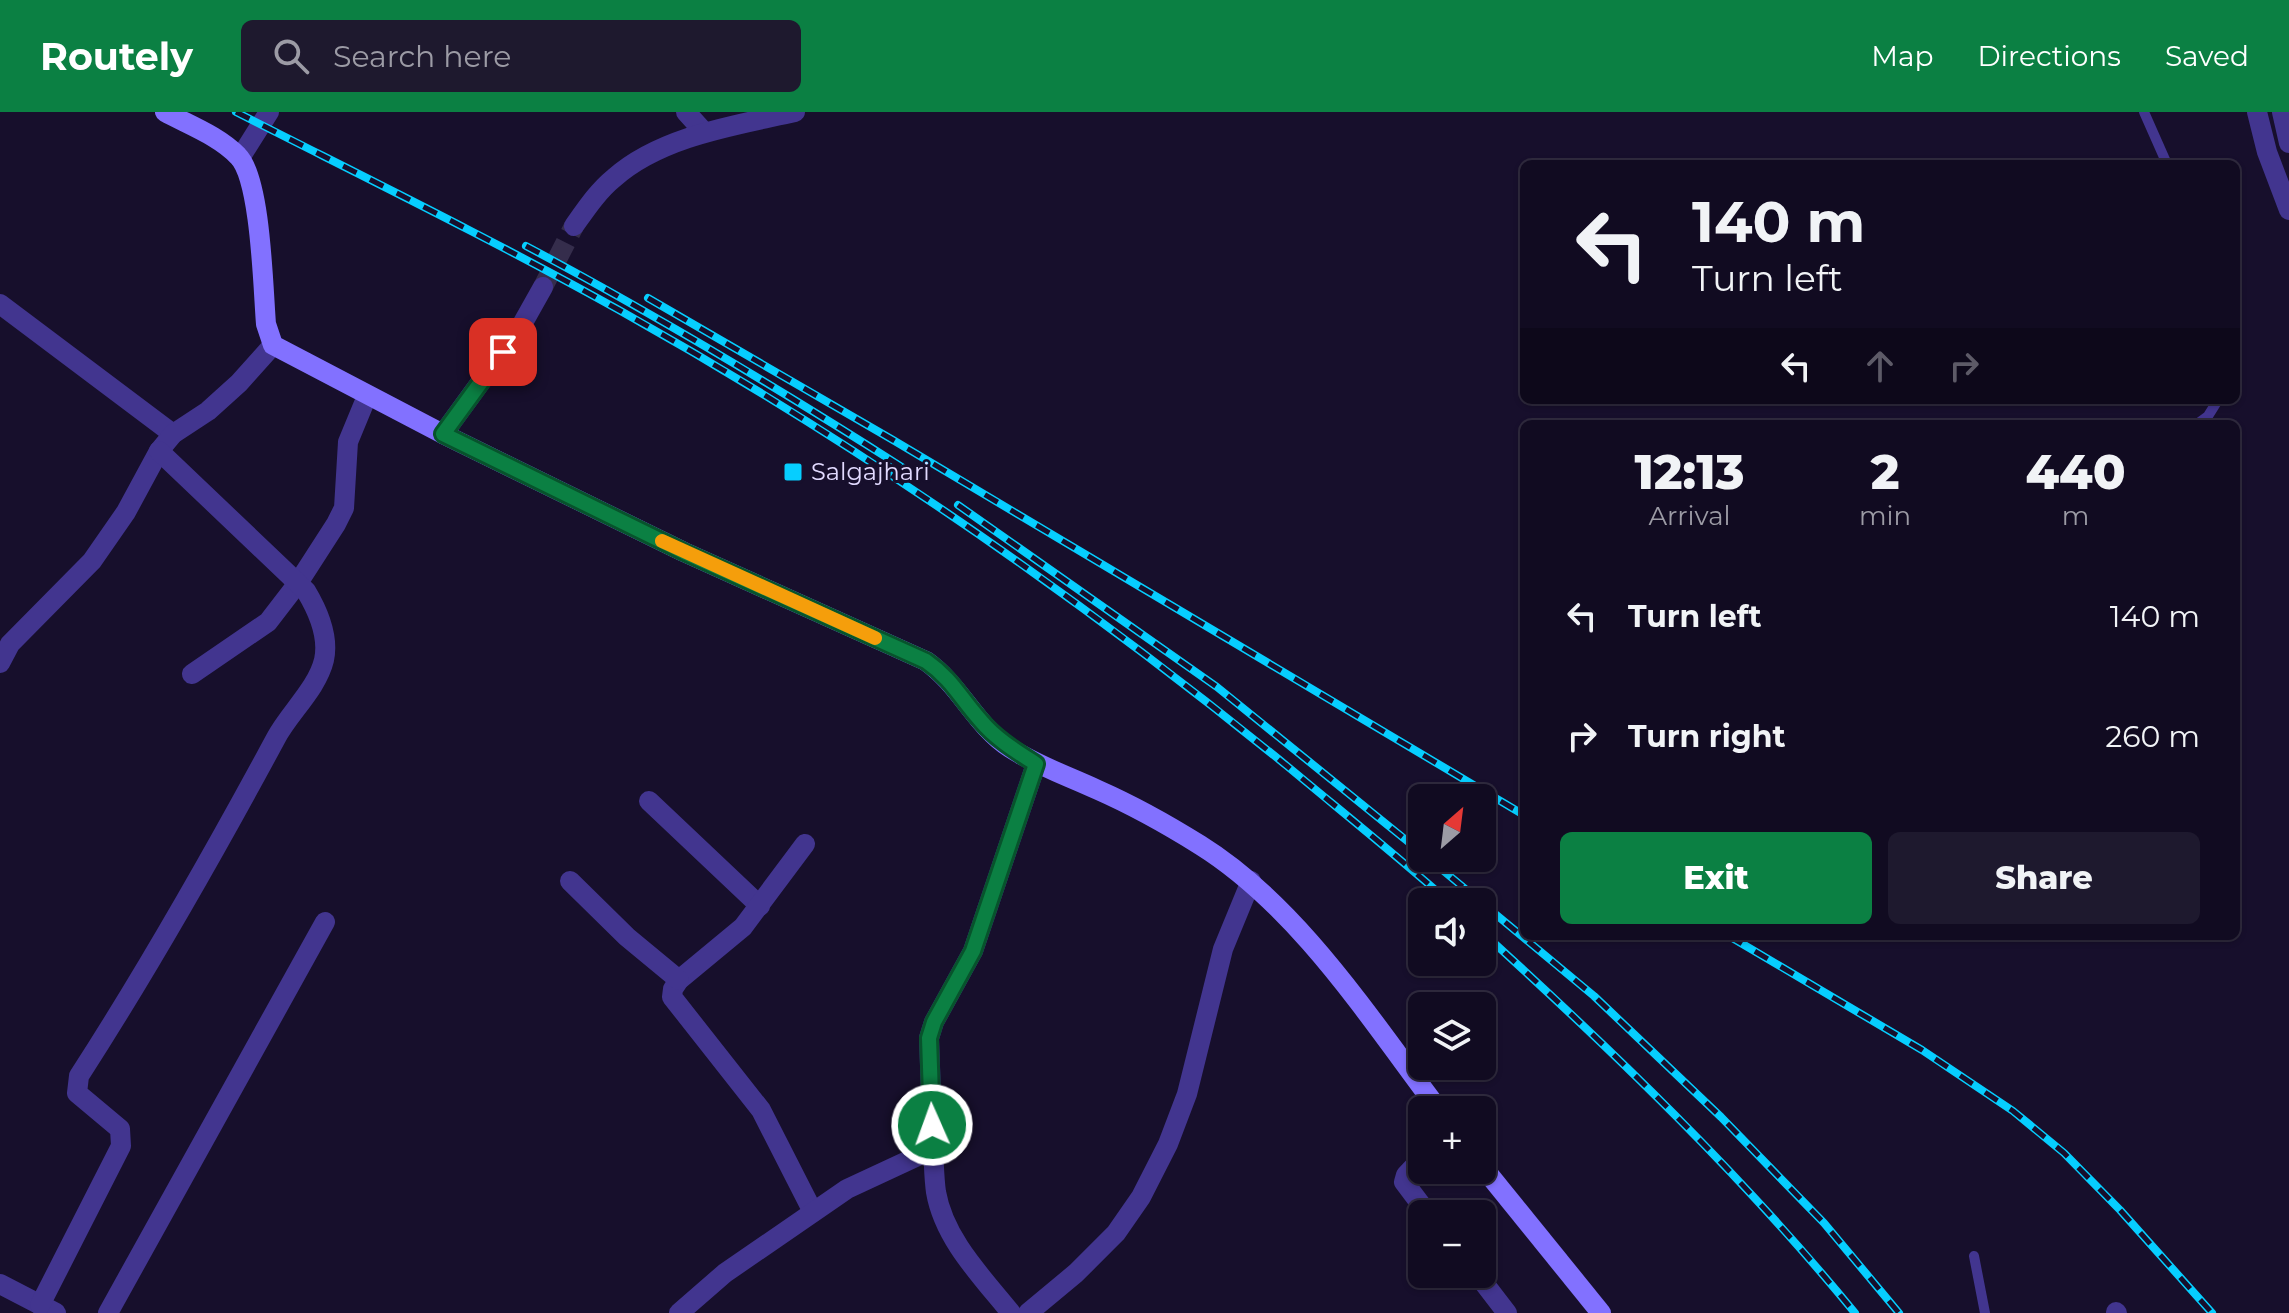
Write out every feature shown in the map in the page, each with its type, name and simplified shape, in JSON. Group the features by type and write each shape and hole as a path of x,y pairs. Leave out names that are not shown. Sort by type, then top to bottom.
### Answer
{"main road":[{"path":"165,112 219,140 240,158 252,182 266,324 273,345 367,396 684,552 926,661 945,674 989,729 1007,746 1036,764 1101,791 1157,821 1200,845 1251,881 1322,958 1428,1096"},
{"path":"1496,1184 1599,1313"}],"street":[{"path":"240,158 269,112"},
{"path":"686,112 704,132"},
{"path":"574,226 592,200 615,176 648,156 704,132 795,112"},
{"path":"2257,112 2267,152 2289,210"},
{"path":"2282,112 2289,143"},
{"path":"443,434 495,364 543,287"},
{"path":"0,304 173,434"},
{"path":"0,663 10,644 92,561 126,512 159,451 173,434 208,411 273,345"},
{"path":"192,674 268,622 298,583 336,524 344,508 348,442 367,396"},
{"path":"0,1284 48,1309 121,1146 120,1129 77,1093 79,1076 179,915 277,735 316,679 324,660 325,640 317,609 298,583 159,451"},
{"path":"1011,1313 963,1253 944,1220 936,1192 929,1038 934,1022 973,951 1036,764"},
{"path":"649,801 760,906"},
{"path":"805,844 743,927 679,980 672,997 761,1110 813,1212"},
{"path":"570,881 627,937 679,980"},
{"path":"1028,1313 1076,1273 1116,1233 1141,1197 1168,1144 1187,1094 1223,949 1251,881"},
{"path":"108,1313 325,922"},
{"path":"679,1313 725,1273 813,1212 860,1182 933,1149"},
{"path":"1408,1173 1404,1182 1418,1200"},
{"path":"1488,1288 1507,1313"}],"lane":[{"path":"2144,112 2165,160"},
{"path":"2202,420 2216,404"},
{"path":"1974,1256 1985,1313"}],"tunnel":[{"path":"543,287 574,226"}],"railway":[{"path":"236,112 619,310 707,360 879,467 1046,581 1127,641 1287,766 1433,888"},
{"path":"526,246 718,354 905,469"},
{"path":"648,298 1520,813"},
{"path":"958,505 1217,687 1408,842"},
{"path":"1445,872 1464,888"},
{"path":"1496,915 1520,935"},
{"path":"1527,940 1594,996 1721,1117 1824,1223 1899,1313"},
{"path":"1736,940 1922,1050 2013,1111 2064,1153 2120,1210 2212,1313"},
{"path":"1496,945 1722,1163 1855,1313"}],"slow traffic":[{"path":"662,541 875,638"}],"place":[{"name":"Salgajhari","path":"793,472"}],"route":[{"path":"503,352 443,434 684,552 926,661 945,674 980,721 1007,746 1036,764 973,951 946,998 929,1038 932,1125"}]}
